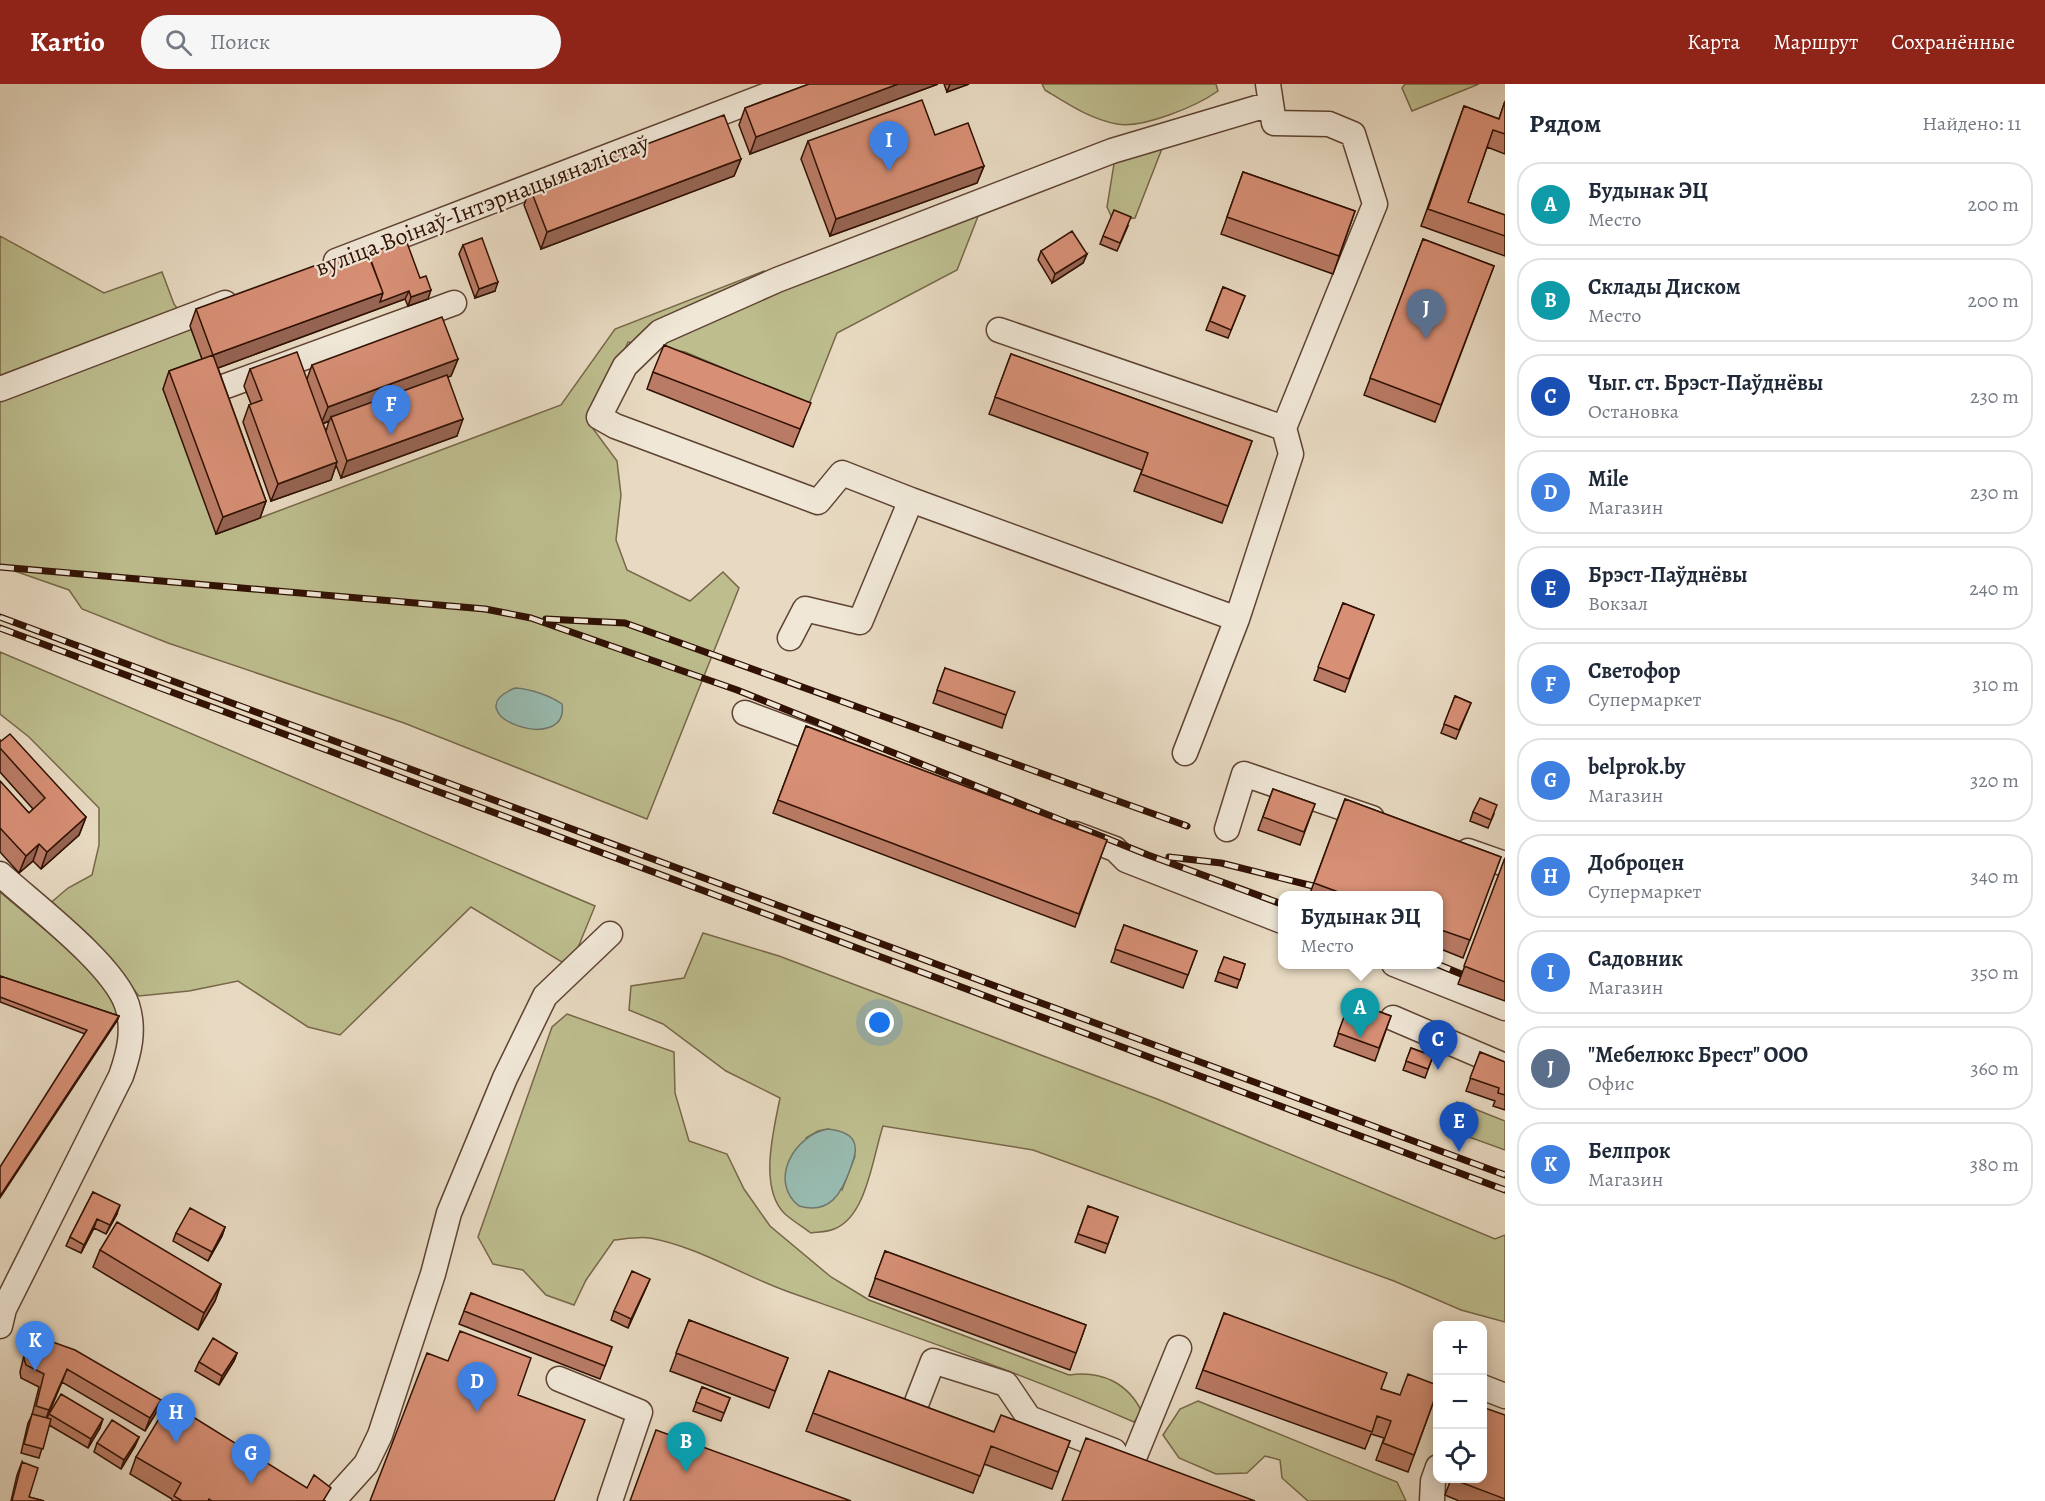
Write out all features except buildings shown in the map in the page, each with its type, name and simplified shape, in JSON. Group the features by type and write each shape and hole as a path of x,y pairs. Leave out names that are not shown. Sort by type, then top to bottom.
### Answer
{"street":[{"name":"вуліца Воінаў-Інтэрнацыяналістаў","path":"315,269 796,84"},
{"path":"1185,753 1237,619 1292,454 1284,428 1375,204 1353,134 1329,124 1274,123 1269,94 1101,155 777,280 660,332 625,366 599,417 615,426 818,502 842,473 1237,619"},
{"path":"0,388 250,294"},
{"path":"226,386 454,303"},
{"path":"999,330 1284,428"},
{"path":"790,638 805,609 860,622 911,500"},
{"path":"745,713 857,754"},
{"path":"1227,829 1244,774 1392,825"},
{"path":"1059,828 1115,849 1125,860 1278,919"},
{"path":"1448,844 1505,864"},
{"path":"0,874 72,939 115,983 126,1004 131,1026 130,1051 121,1076 4,1309 0,1326"},
{"path":"336,1501 339,1494 366,1464 380,1435 433,1274 449,1214 505,1078 545,996 610,934"},
{"path":"1407,969 1505,1008"},
{"path":"1393,1018 1505,1066"},
{"path":"917,1402 933,1361 1006,1384 1029,1418 1145,1462 1179,1348"},
{"path":"559,1379 640,1412 610,1501"},
{"path":"1487,1389 1505,1396"},
{"path":"1432,1501 1433,1481"}],"green space":[{"path":"1042,84 1216,84 1218,91 1169,115 1128,125 1107,122 1088,115 1045,90"},
{"path":"1405,84 1479,84 1412,111 1402,88"},
{"path":"1163,146 1135,218 1113,220 1107,207 1114,164 1138,149"},
{"path":"984,201 957,270 837,333 809,404 685,352 628,342 591,426 617,461 621,495 616,540 627,570 690,601 723,572 739,588 647,819 404,723 168,643 82,609 69,590 0,566 0,236 104,293 162,272 174,304 190,326 207,372 163,389 217,534 561,405 615,329 764,271 765,290"},
{"path":"0,652 595,906 570,967 471,907 340,1035 308,1027 238,981 189,991 139,996 119,971 47,906 68,888 92,875 99,845 99,808 29,737 0,714"},
{"path":"0,892 87,965 115,1003 117,1021 0,981"},
{"path":"703,933 779,956 1157,1099 1495,1239 1505,1235 1505,1322 1461,1310 1394,1281 1033,1150 883,1126 867,1184 854,1212 834,1229 811,1233 785,1214 777,1203 772,1189 770,1158 780,1098 726,1071 663,1024 629,1010 631,986 684,978","holes":["828,1129 855,1156 842,1190 806,1138 818,1131"]},
{"path":"567,1014 674,1052 675,1093 689,1141 727,1154 744,1189 770,1226 831,1277 869,1300 1069,1375 1092,1375 1112,1381 1129,1393 1142,1412 1134,1422 1006,1370 772,1285 668,1242 637,1237 614,1240 586,1280 574,1305 546,1295 523,1270 493,1264 478,1237 552,1027"},
{"path":"1457,1102 1505,1121 1505,1150 1447,1129"},
{"path":"1198,1401 1397,1482 1406,1501 1308,1501 1282,1478 1280,1460 1265,1456 1247,1473 1216,1474 1179,1458 1163,1435 1180,1409"}],"water":[{"path":"515,688 539,693 562,704 560,720 549,728 534,729 518,726 504,718 496,709 499,698"},
{"path":"828,1129 845,1133 853,1140 855,1154 847,1177 839,1193 827,1204 810,1208 799,1206 790,1196 786,1184 789,1160 805,1140"}],"railway":[{"path":"0,567 485,609 531,618 737,690 1148,855 1278,903"},
{"path":"0,617 1505,1175"},
{"path":"546,619 625,623 1187,826"},
{"path":"0,628 1505,1190"},
{"path":"1169,857 1221,863 1313,886"},
{"path":"1443,966 1505,992"}],"place":[{"name":"Садовник","path":"889,171"},
{"name":"\"Мебелюкс Брест\" ООО","path":"1426,339"},
{"name":"Светофор","path":"391,435"},
{"name":"Будынак ЭЦ","path":"1360,1038"},
{"name":"Чыг. ст. Брэст-Паўднёвы","path":"1438,1070"},
{"name":"Брэст-Паўднёвы","path":"1459,1152"},
{"name":"Белпрок","path":"35,1371"},
{"name":"Mile","path":"477,1412"},
{"name":"Доброцен","path":"176,1443"},
{"name":"Склады Диском","path":"686,1472"},
{"name":"belprok.by","path":"251,1484"}]}
